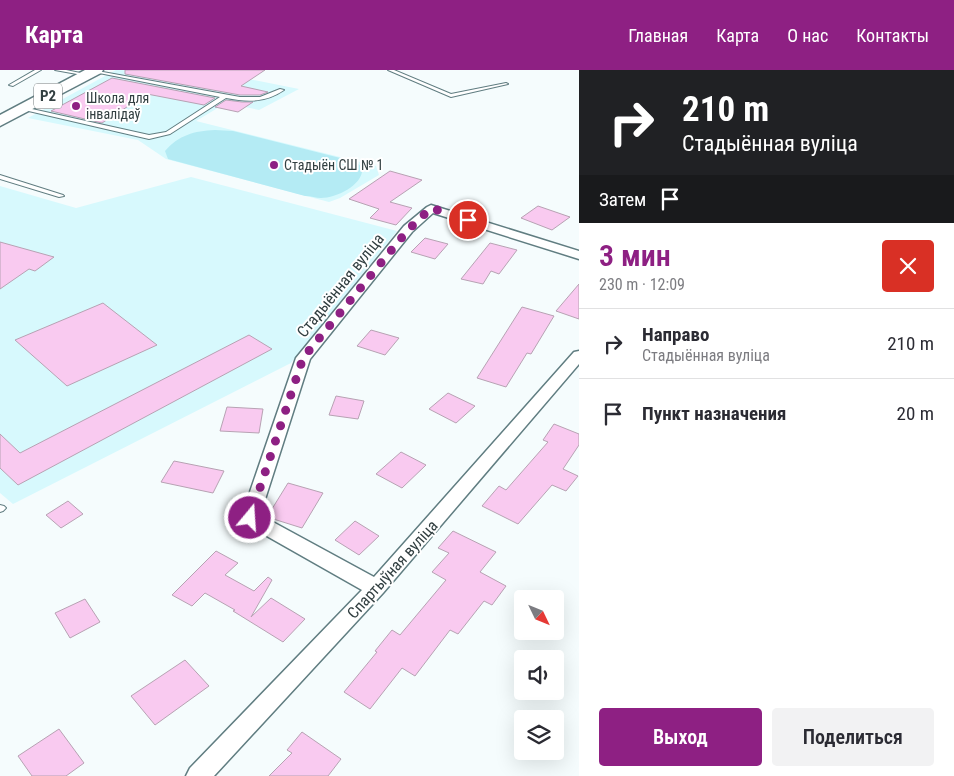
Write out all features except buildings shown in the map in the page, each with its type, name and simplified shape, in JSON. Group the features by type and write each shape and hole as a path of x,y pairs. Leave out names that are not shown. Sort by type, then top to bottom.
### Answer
{"main road":[{"name":"Р2","path":"0,120 93,72"}],"street":[{"name":"Стадыённая вуліца","path":"376,588 250,518 303,358 408,230 431,208 579,255"},
{"name":"Спартыўная вуліца","path":"198,776 376,588 579,355"}],"lane":[{"path":"11,85 39,70"},
{"path":"57,70 93,72 252,100 261,99 282,90"},
{"path":"390,70 451,96 506,84"},
{"path":"23,109 148,137 168,133 225,96"},
{"path":"0,178 61,196"}],"shaded area":[{"path":"116,70 238,70 229,75 299,89 259,110 226,103 196,121 376,166 379,175 340,198 329,202 166,159 138,140 28,118"},
{"name":"Стадыён СШ № 1","path":"200,131 233,131 356,162 362,167 362,173 355,184 349,189 335,196 319,198 305,196 168,159 165,151 176,141"},
{"path":"191,177 397,231 291,363 13,504 0,493 0,186 76,208"}],"place":[{"name":"Школа для інвалідаў","path":"76,106"},
{"name":"Стадыён СШ № 1","path":"274,165"}],"route":[{"path":"250,518 303,358 408,230 431,208 468,220"}]}
